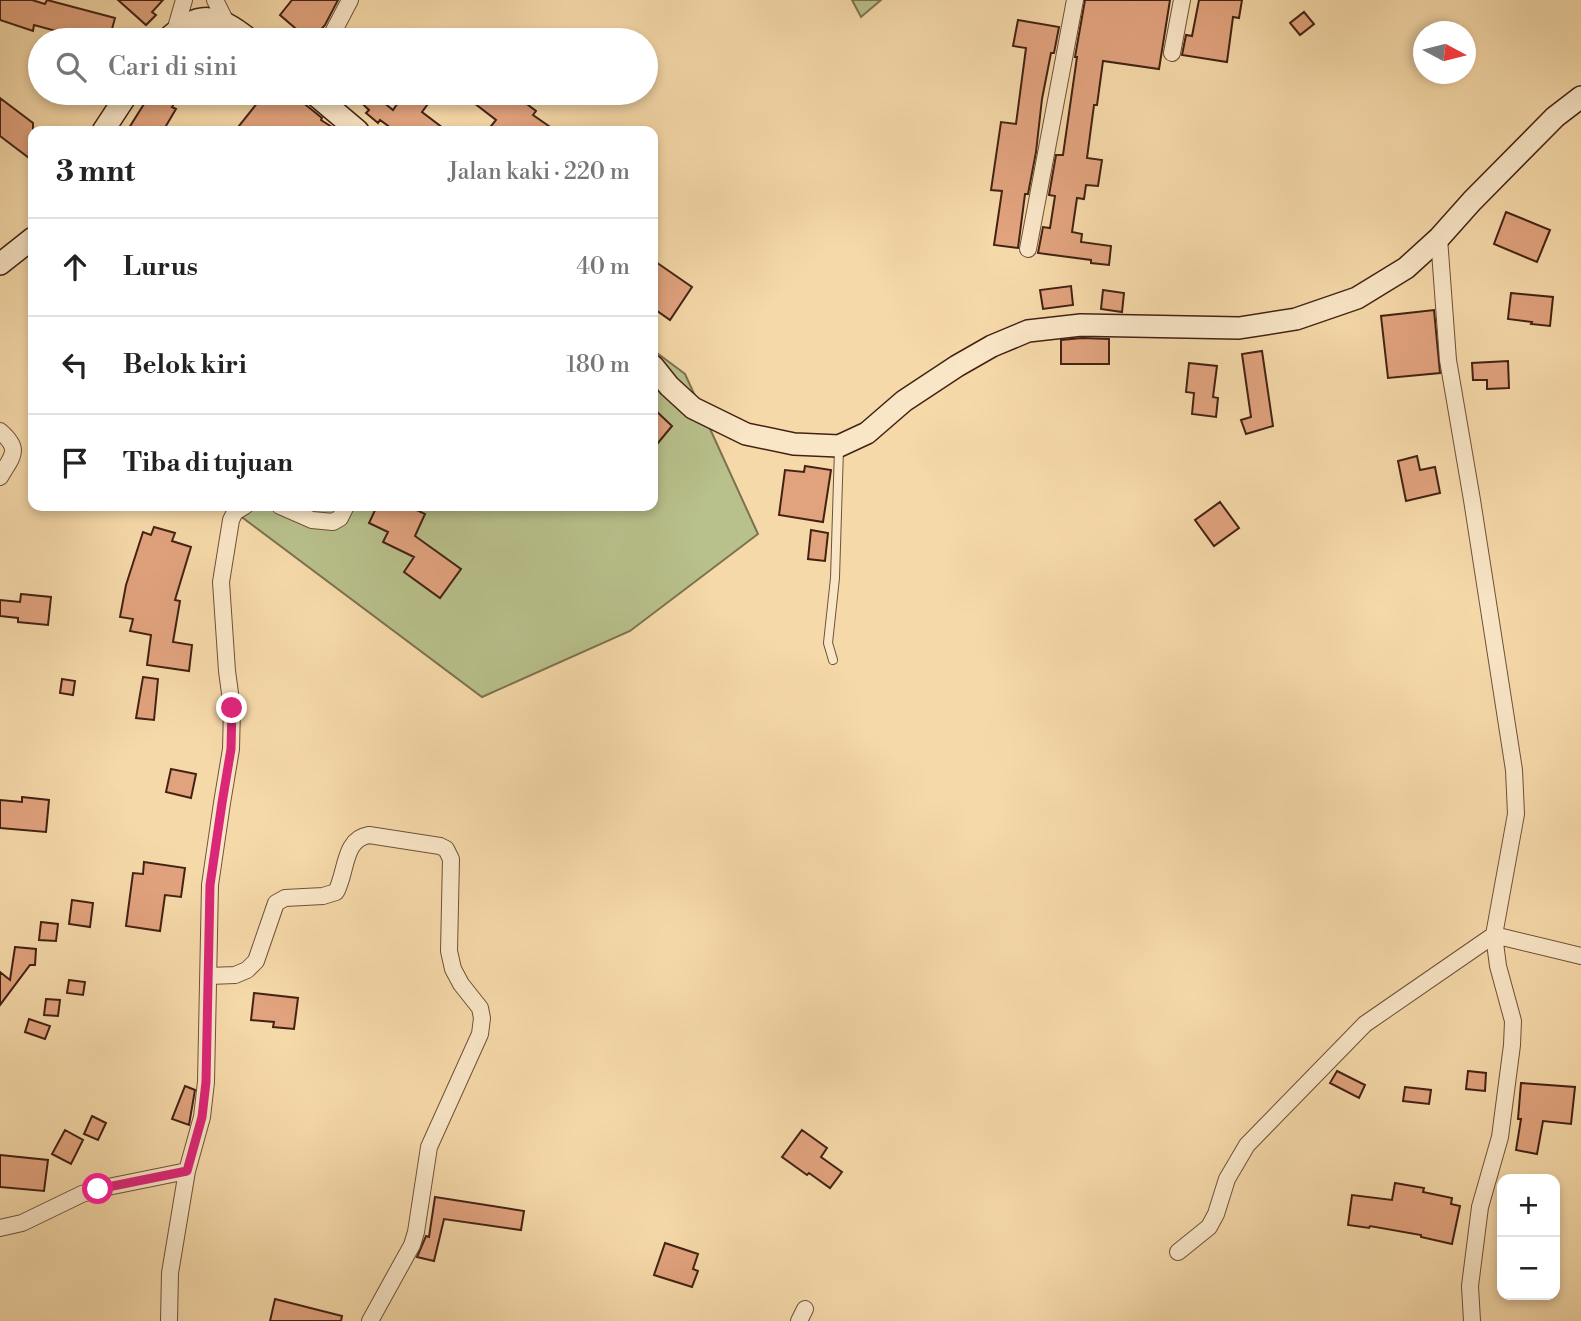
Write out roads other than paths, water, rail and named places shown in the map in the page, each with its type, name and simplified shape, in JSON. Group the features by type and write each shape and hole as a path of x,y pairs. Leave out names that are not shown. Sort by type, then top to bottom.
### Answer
{"main road":[{"path":"180,28 195,20 208,18 226,22 234,28"},
{"path":"658,373 668,386 693,408 746,434 794,444 839,446 867,433 904,401 957,366 992,346 1028,331 1081,325 1239,328 1296,319 1357,298 1406,268 1439,238 1555,117 1581,97"},
{"path":"106,126 120,105"},
{"path":"327,105 352,126"},
{"path":"0,264 28,242"}],"street":[{"path":"173,28 184,0"},
{"path":"215,0 226,22"},
{"path":"335,28 350,0"},
{"path":"1028,249 1075,0"},
{"path":"1172,53 1182,0"},
{"path":"1439,238 1448,360 1514,770 1516,814 1494,935 1498,966 1513,1021 1512,1045 1500,1137 1480,1207 1469,1286 1472,1321"},
{"path":"0,431 11,440 13,452 0,477"},
{"path":"169,1321 170,1273 187,1171 202,1117 206,1082 210,885 231,749 232,708 221,582 231,520 236,511"},
{"path":"291,511 312,520 333,522 340,518 344,511"},
{"path":"209,976 235,975 247,970 256,961 276,904 285,898 323,896 336,892 342,882 353,842 360,836 369,835 446,849 451,859 449,951 453,969 461,984 480,1008 480,1034 429,1147 412,1245 370,1321"},
{"path":"1178,1252 1209,1227 1227,1179 1247,1145 1365,1024 1494,935 1581,956"},
{"path":"0,1228 22,1223 98,1189 187,1171"}],"lane":[{"path":"833,660 828,643 835,578 839,446"}]}
